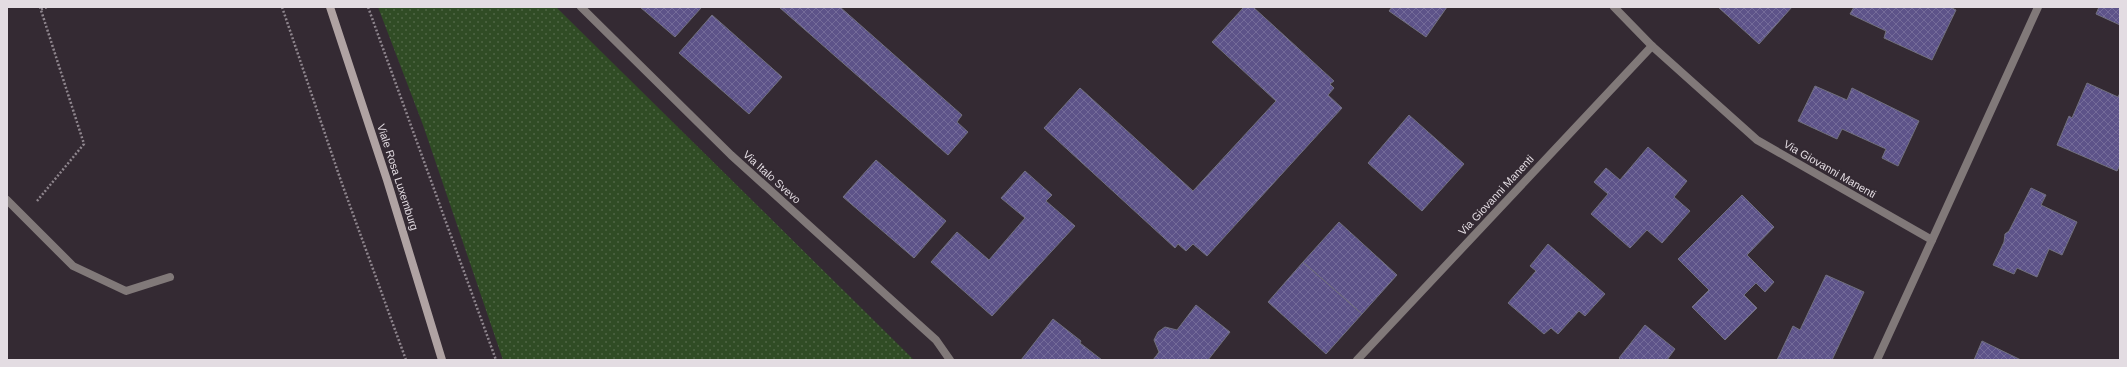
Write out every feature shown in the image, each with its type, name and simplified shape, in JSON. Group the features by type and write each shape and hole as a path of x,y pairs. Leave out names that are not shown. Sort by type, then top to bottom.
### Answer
{"street":[{"name":"Viale Rosa Luxemburg","path":"330,7 443,358"},
{"name":"Via Italo Svevo","path":"581,7 731,155 936,340 950,360"},
{"name":"Via Giovanni Manenti","path":"1614,7 1652,46 1757,140 1932,240"},
{"path":"1877,360 2038,7"},
{"name":"Via Giovanni Manenti","path":"1357,360 1652,46"},
{"path":"7,200 73,266 126,291 170,276"}],"path":[{"path":"24,217 84,144 41,8 48,7"},
{"path":"282,7 341,181 406,360"},
{"path":"368,7 496,360"}],"green space":[{"path":"378,7 556,7 914,360 503,360 423,125"}],"building":[{"path":"640,7 700,7 701,8 675,37"},
{"path":"779,7 840,7 962,115 957,122 968,132 948,155"},
{"path":"1244,7 1253,7 1334,81 1330,84 1334,88 1328,95 1342,108 1207,256 1193,244 1186,251 1178,244 1175,248 1044,128 1080,88 1193,191 1276,101 1212,42"},
{"path":"1392,7 1447,7 1426,37 1389,11"},
{"path":"1718,7 1792,7 1759,44"},
{"path":"1854,7 1950,7 1956,10 1932,60 1884,38 1886,31 1850,14"},
{"path":"2099,7 2120,7 2120,25 2096,14"},
{"path":"712,15 782,77 749,114 679,53"},
{"path":"2087,83 2118,97 2120,93 2120,165 2117,171 2057,145 2069,116 2072,118"},
{"path":"1815,86 1847,100 1852,88 1919,121 1898,166 1882,158 1886,149 1842,129 1837,139 1798,121"},
{"path":"1409,115 1464,164 1422,211 1368,163"},
{"path":"1648,147 1687,181 1674,197 1690,211 1662,243 1647,230 1630,248 1591,214 1608,194 1594,182 1606,168 1620,180"},
{"path":"876,160 946,221 914,258 843,197"},
{"path":"1025,171 1052,195 1046,201 1075,226 992,316 931,262 957,232 989,260 1025,218 1001,198"},
{"path":"2031,188 2046,195 2041,205 2077,222 2062,255 2049,249 2037,277 2017,268 2014,274 1993,265 2004,242 2005,234 2009,231"},
{"path":"1742,195 1774,227 1747,255 1774,282 1765,292 1756,283 1744,295 1757,308 1725,340 1692,307 1709,290 1678,259"},
{"path":"1339,222 1397,275 1362,314 1303,262"},
{"path":"1548,244 1605,294 1585,316 1579,311 1558,334 1551,328 1544,334 1508,303 1536,271 1530,266"},
{"path":"1303,262 1362,314 1326,354 1268,302"},
{"path":"1826,275 1864,292 1832,360 1777,360 1793,326 1800,330"},
{"path":"1196,305 1230,332 1208,360 1153,360 1159,352 1154,340 1158,332 1165,327 1177,330"},
{"path":"1053,319 1081,341 1080,343 1102,360 1021,360"},
{"path":"1645,325 1675,349 1667,360 1621,360 1619,358"},
{"path":"1982,341 2021,360 1974,360"}]}
